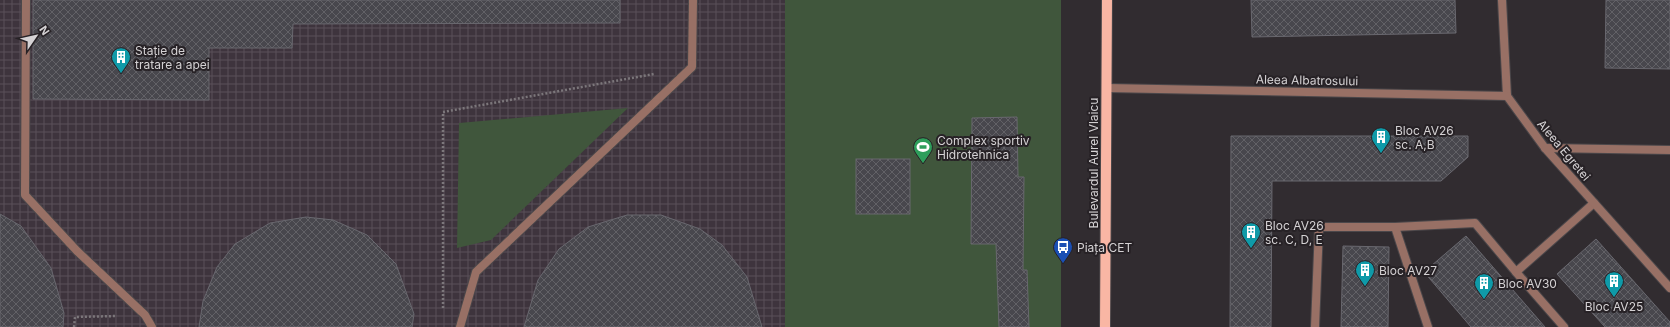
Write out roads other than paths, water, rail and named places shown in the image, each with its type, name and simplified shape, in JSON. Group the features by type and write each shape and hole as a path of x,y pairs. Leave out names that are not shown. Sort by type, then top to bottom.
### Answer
{"main road":[{"name":"Bulevardul Aurel Vlaicu","path":"1106,327 1107,0"}],"street":[{"path":"26,0 25,195 77,251 145,315 152,327"},
{"path":"460,327 476,272 692,68 693,0"},
{"path":"1502,0 1507,96"},
{"name":"Aleea Albatrosului","path":"1107,88 1507,96"},
{"name":"Aleea Egretei","path":"1507,96 1545,148 1670,288"},
{"path":"1545,148 1670,150"},
{"path":"1516,272 1594,203"},
{"path":"1315,327 1320,227 1395,227 1475,223 1564,327"},
{"path":"1395,227 1428,327"}],"place":[{"name":"Stație de tratare a apei","path":"121,74"},
{"name":"Bloc AV26 sc. A,B","path":"1381,154"},
{"name":"Complex sportiv Hidrotehnica","path":"923,164"},
{"name":"Bloc AV26 sc. C, D, E","path":"1251,249"},
{"name":"Piața CET","path":"1063,264"},
{"name":"Bloc AV27","path":"1365,287"},
{"name":"Bloc AV25","path":"1614,298"},
{"name":"Bloc AV30","path":"1484,300"}]}
